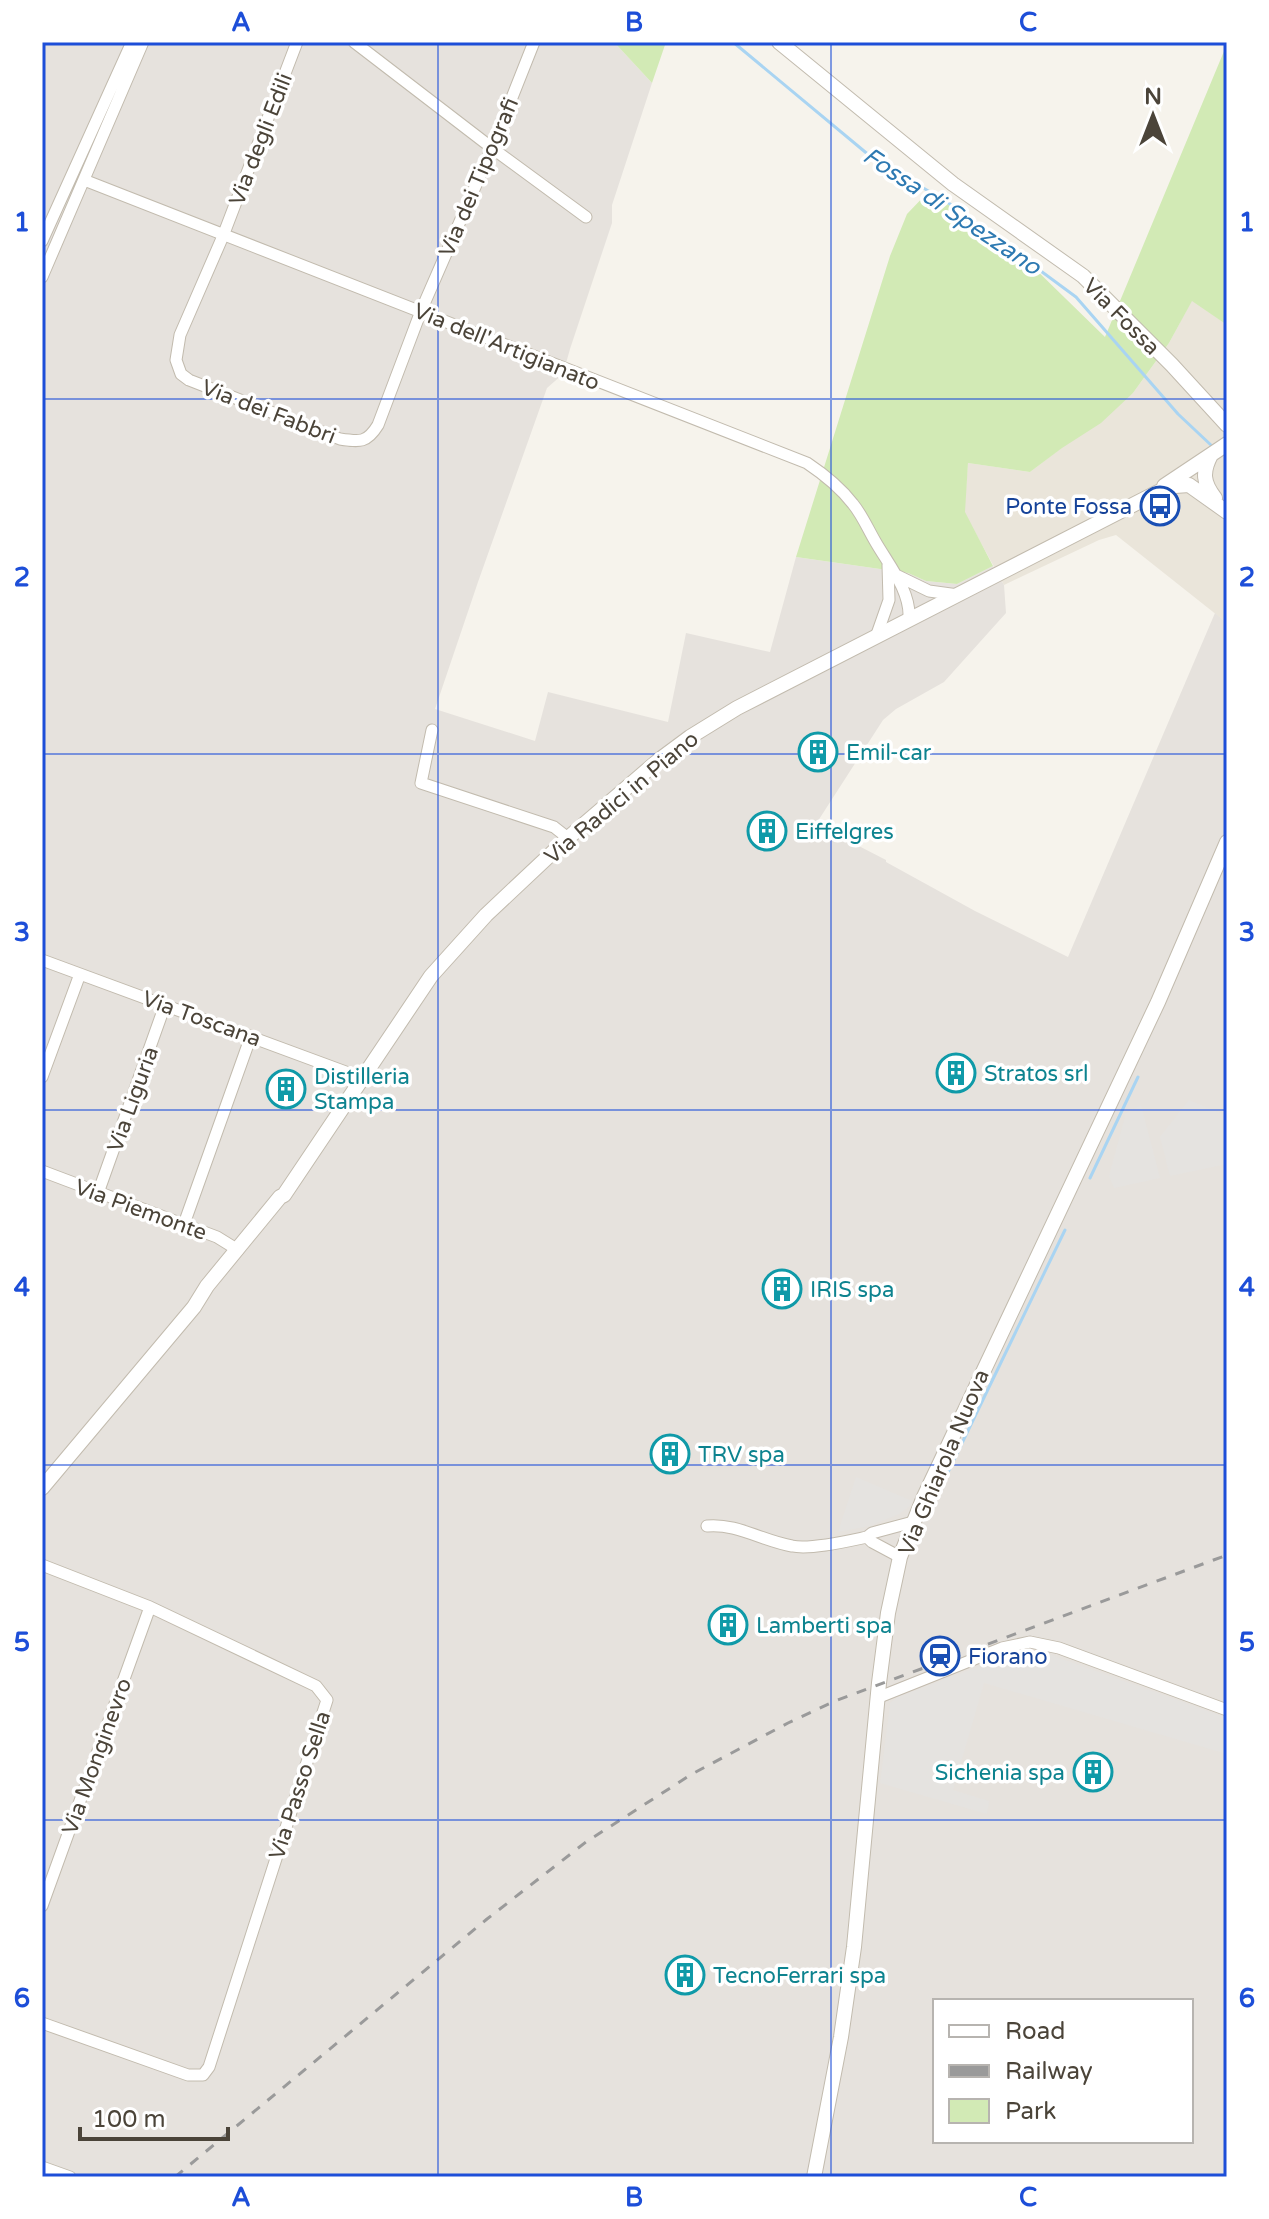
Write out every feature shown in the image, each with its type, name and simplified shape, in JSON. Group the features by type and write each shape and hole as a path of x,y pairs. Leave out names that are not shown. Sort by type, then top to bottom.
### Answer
{"street":[{"path":"42,241 132,42"},
{"path":"42,277 143,42"},
{"name":"Via degli Edili","path":"223,236 297,42"},
{"path":"354,42 586,217"},
{"name":"Via dei Tipografi","path":"421,311 534,42"},
{"name":"Via Fossa","path":"779,42 953,184 1083,276 1227,425"},
{"name":"Via dell'Artigianato","path":"84,180 807,463 831,479 855,505 896,575 908,604 909,619"},
{"name":"Via dei Fabbri","path":"223,236 180,335 176,360 181,374 189,380 340,439 358,442 372,435 421,311"},
{"path":"1158,492 1226,445"},
{"path":"1207,459 1204,479 1223,508"},
{"path":"1158,492 1189,485 1223,508"},
{"name":"Via Radici in Piano","path":"284,1195 431,976 486,915 617,794 690,737 737,708 1158,492"},
{"name":"Via dell'Artigianato","path":"876,637 889,600 888,564"},
{"name":"Via dell'Artigianato","path":"896,575 929,591 958,595"},
{"path":"889,600 909,619"},
{"path":"432,730 421,783 554,827 568,838"},
{"name":"Via Ghiarola Nuova","path":"814,2177 841,2037 854,1947 877,1698 888,1613 900,1557 913,1522 1009,1314 1158,1002 1227,842"},
{"name":"Via Toscana","path":"42,960 362,1078"},
{"path":"42,1077 80,974"},
{"name":"Via Liguria","path":"98,1193 165,1005"},
{"path":"184,1224 251,1036"},
{"name":"Via Piemonte","path":"42,1171 217,1237 238,1250"},
{"path":"194,1307 219,1287 263,1233 285,1199 284,1195"},
{"path":"42,1488 284,1195"},
{"path":"238,1250 244,1249 256,1235 263,1233"},
{"path":"219,1287 219,1279 237,1258 238,1250"},
{"path":"707,1526 721,1524 796,1547 867,1537 913,1522"},
{"path":"867,1537 900,1557"},
{"name":"Via Passo Sella","path":"42,2023 188,2075 203,2075 209,2067 327,1700 316,1686 150,1607 44,1566"},
{"name":"Via Monginevro","path":"42,1906 150,1607"},
{"path":"877,1698 1002,1648 1030,1642 1059,1648 1227,1710"},
{"path":"42,2167 70,2177"}],"shaded area":[{"path":"42,42 614,42 652,83 612,205 612,223 563,374 547,388 435,709 535,741 548,692 668,722 686,633 770,652 796,557 908,573 926,581 957,584 993,566 1004,585 1006,613 944,682 896,709 883,720 816,824 975,911 1068,957 1215,613 1227,623 1227,2177 42,2177"},
{"path":"1192,300 1227,325 1227,623 1116,535 1004,585 964,512 968,463 1030,472 1133,393 1169,343"},
{"path":"1189,1100 1227,1116 1227,1164 1170,1176 1160,1137"},
{"path":"1141,1105 1160,1178 1114,1188 1109,1176 1126,1113"},
{"path":"856,1477 912,1501 910,1506 870,1526 838,1532"},
{"path":"1025,1649 1040,1651 1227,1718 1227,1754 984,1683 953,1790 989,1801 987,1814 880,1783 890,1703 898,1697"}],"green space":[{"path":"614,42 666,42 652,83"},
{"path":"1227,44 1227,325 1192,301 1169,343 1133,393 1101,423 1030,472 968,463 965,512 993,566 957,584 926,581 908,573 796,557 890,256 907,214 929,191 1025,259 1105,337"}],"waterway":[{"name":"Fossa di Spezzano","path":"733,42 870,156 950,204 1076,297 1178,414 1212,446"},
{"path":"1090,1178 1138,1077"},
{"path":"933,1503 1065,1230"}],"railway":[{"path":"175,2177 487,1919 586,1842 692,1774 835,1701 1227,1555"}],"place":[{"name":"Ponte Fossa","path":"1160,506"},
{"name":"Emil-car","path":"818,752"},
{"name":"Eiffelgres","path":"767,831"},
{"name":"Stratos srl","path":"956,1073"},
{"name":"Distilleria Stampa","path":"286,1089"},
{"name":"IRIS spa","path":"782,1289"},
{"name":"TRV spa","path":"670,1454"},
{"name":"Lamberti spa","path":"728,1625"},
{"name":"Fiorano","path":"940,1656"},
{"name":"Sichenia spa","path":"1093,1772"},
{"name":"TecnoFerrari spa","path":"685,1975"}]}
